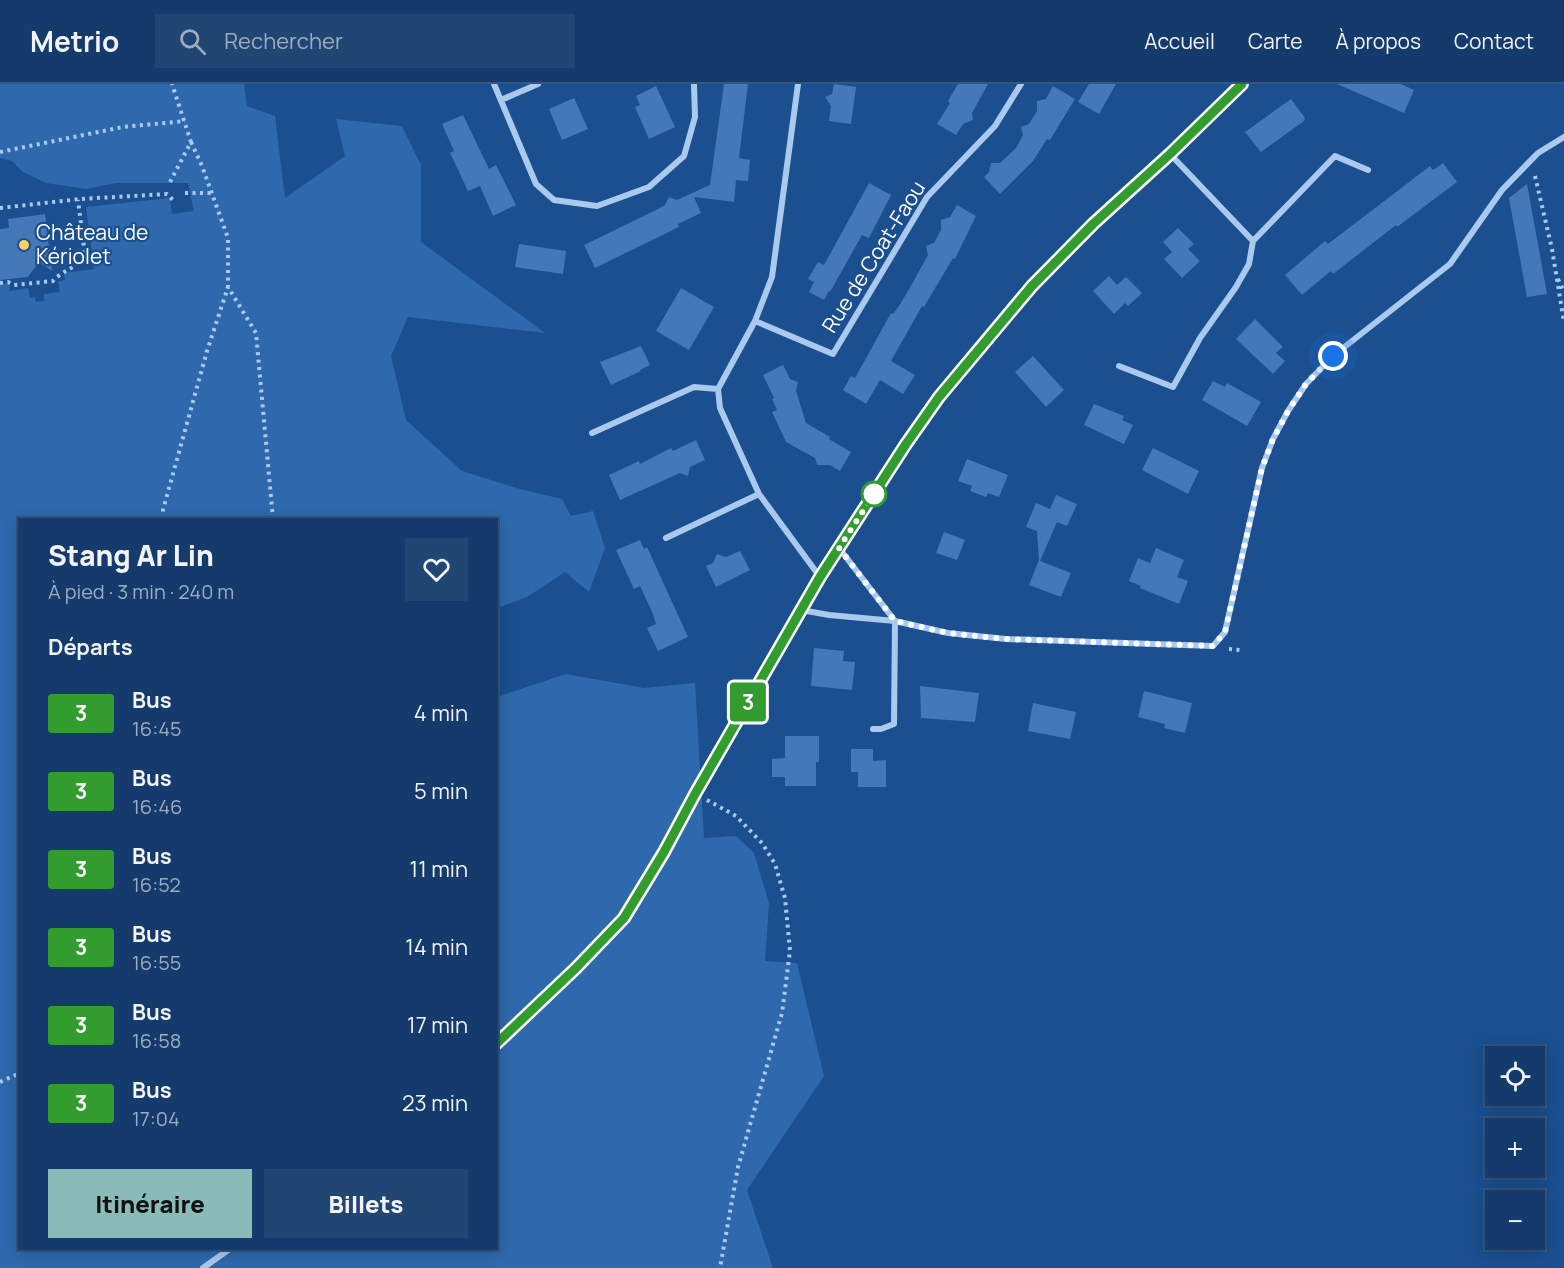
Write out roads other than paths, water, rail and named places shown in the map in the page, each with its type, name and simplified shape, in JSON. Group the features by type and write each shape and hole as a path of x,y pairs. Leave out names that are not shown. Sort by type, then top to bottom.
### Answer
{"street":[{"path":"494,84 536,184 554,200 597,206 649,187 684,156 695,117 694,84"},
{"path":"501,100 538,84"},
{"path":"798,84 772,277 754,321 718,389 720,408 759,494 820,577"},
{"name":"Rue de Coat-Faou","path":"754,321 833,354 927,197 995,126 1021,84"},
{"path":"498,1042 576,968 624,918 820,577 939,397 1002,320 1093,224 1242,84"},
{"path":"801,610 895,621 948,633 1006,639 1213,646 1225,632 1262,468 1273,439 1306,384 1333,356 1450,264 1502,190 1538,153 1564,137"},
{"path":"1170,154 1253,241"},
{"path":"1119,366 1173,387 1200,338 1236,287 1249,264 1253,241 1335,156 1368,170"},
{"path":"592,433 694,387 718,389"},
{"path":"666,538 759,494"},
{"path":"839,548 895,621 894,724 881,729 873,729"},
{"path":"203,1268 228,1250"}],"place":[{"name":"Château de Kériolet","path":"24,245"}]}
